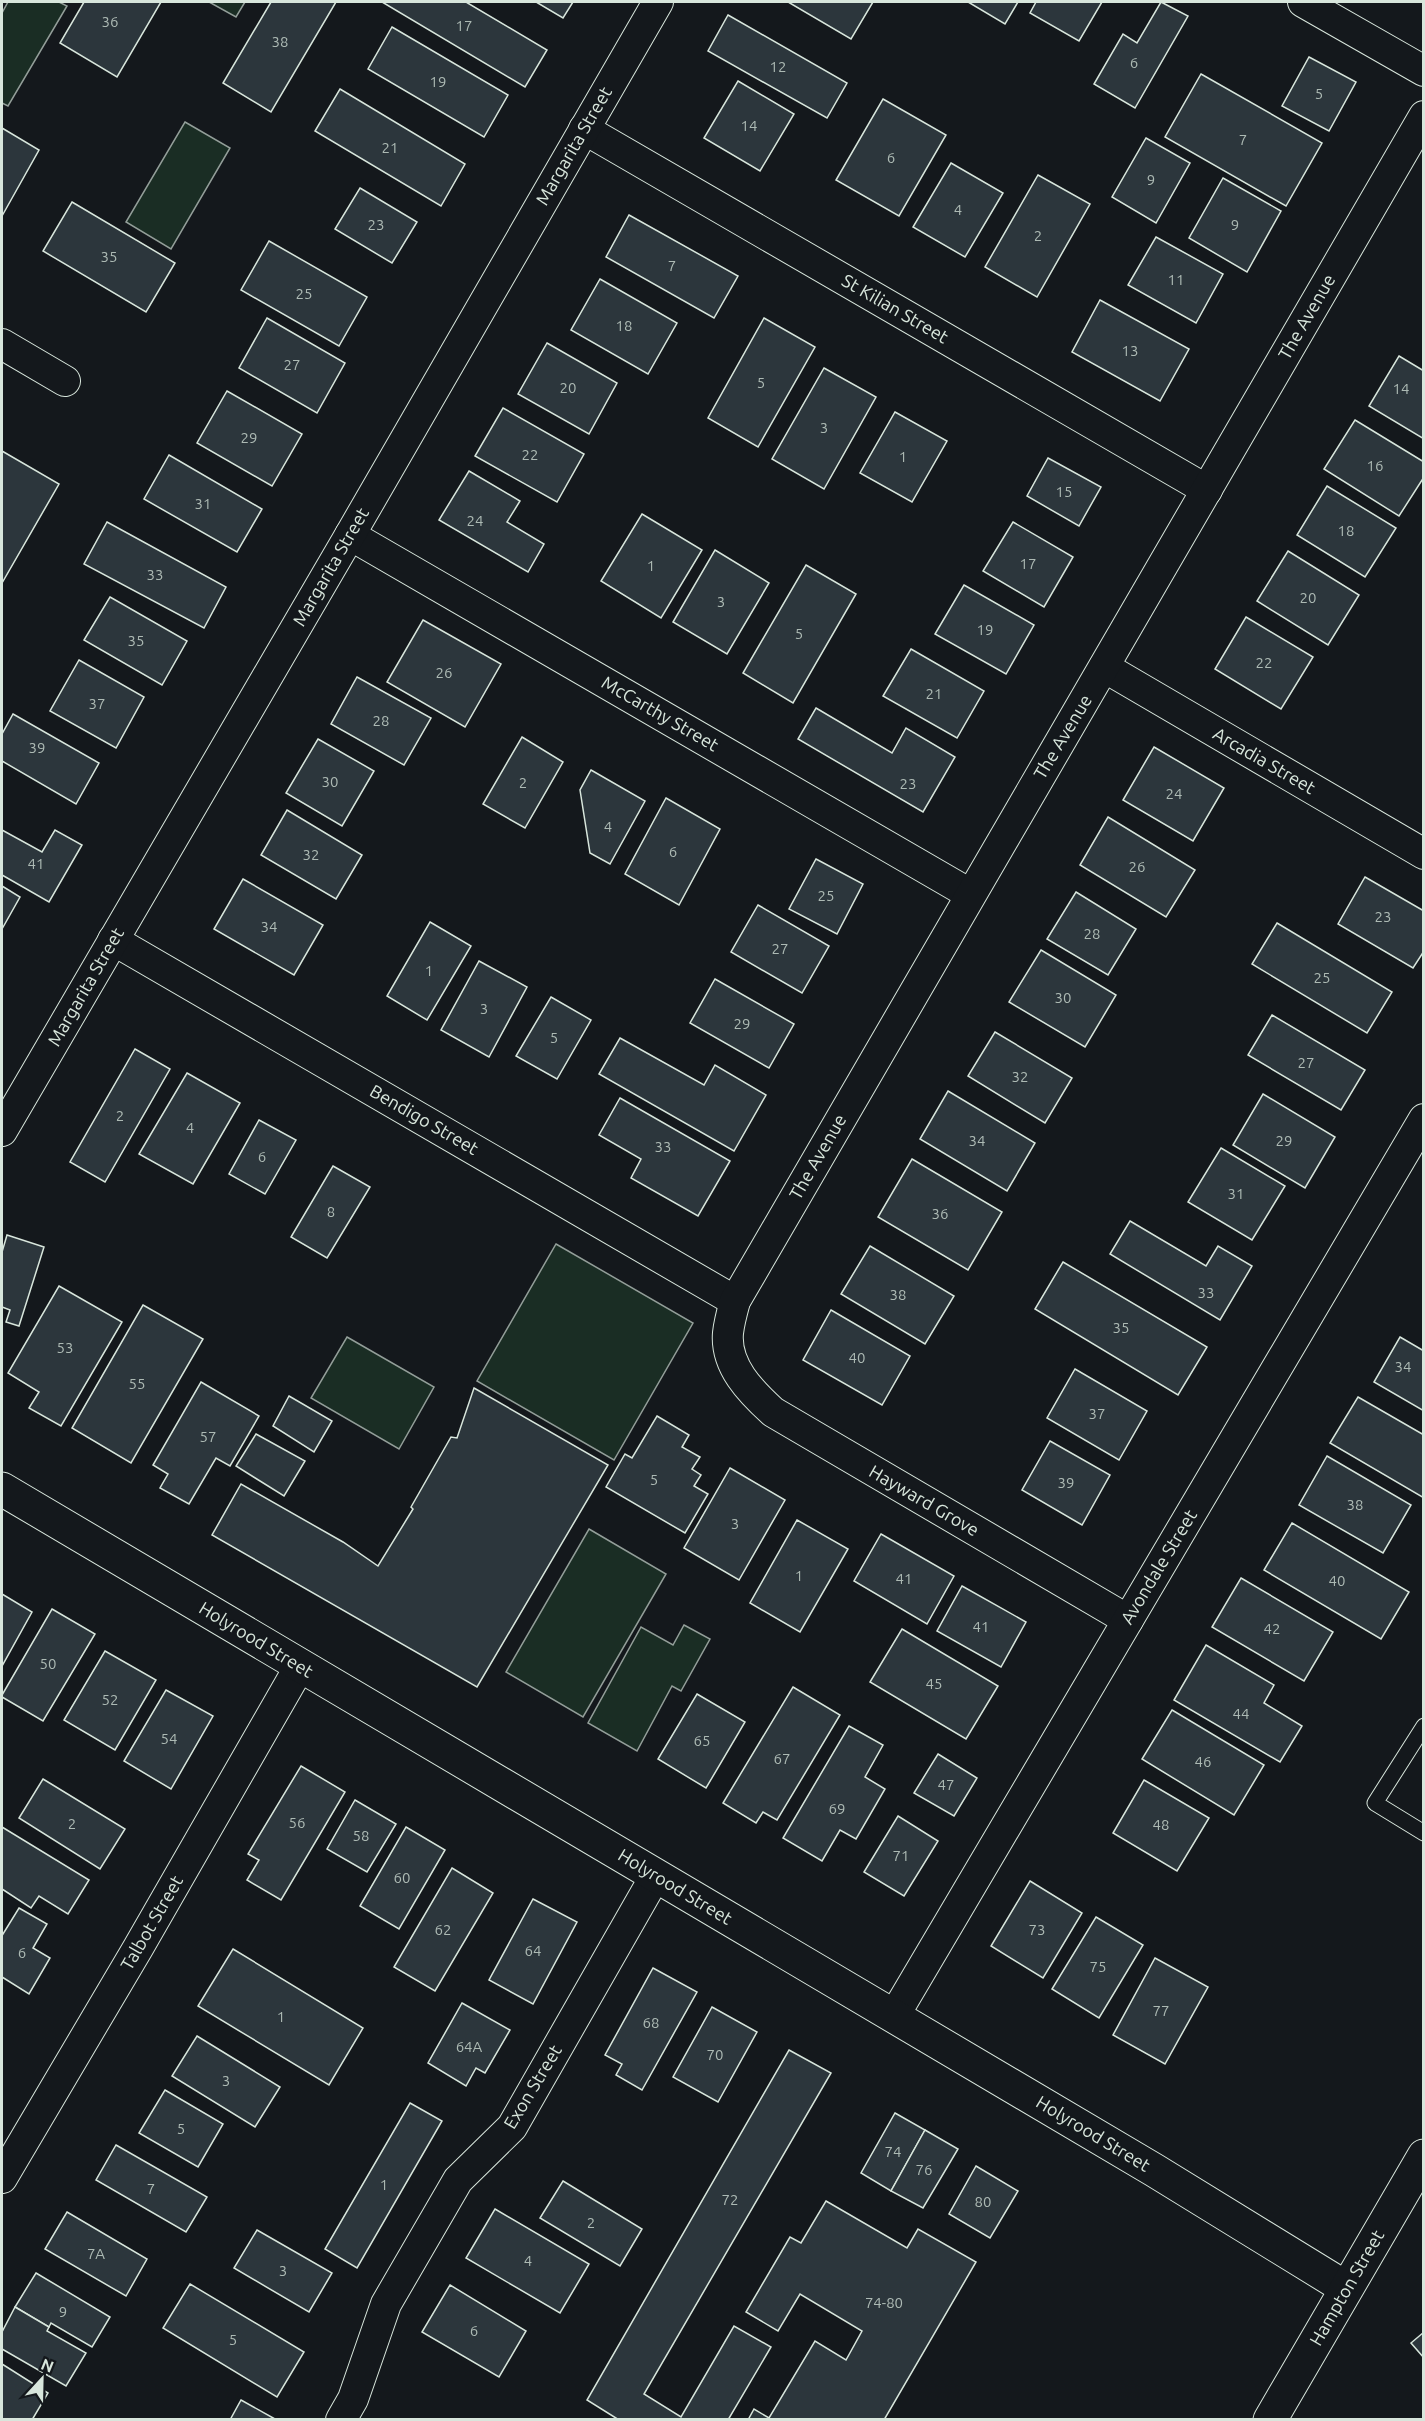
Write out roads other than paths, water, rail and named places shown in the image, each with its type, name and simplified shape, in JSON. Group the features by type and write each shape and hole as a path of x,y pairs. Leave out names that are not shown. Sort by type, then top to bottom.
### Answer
{"street":[{"name":"Margarita Street","path":"2,1131 658,2"},
{"path":"1303,2 1424,71"},
{"name":"The Avenue","path":"734,1366 728,1336 735,1301 1424,116"},
{"name":"St Kilian Street","path":"584,129 1207,490"},
{"path":"2,344 65,381"},
{"name":"McCarthy Street","path":"350,535 970,894"},
{"name":"Arcadia Street","path":"1104,667 1424,854"},
{"name":"Bendigo Street","path":"113,940 735,1301"},
{"name":"Avondale Street","path":"894,2016 1424,1119"},
{"name":"Hayward Grove","path":"734,1366 749,1391 773,1412 1128,1620"},
{"name":"Holyrood Street","path":"2,1489 1144,2164 1346,2288"},
{"name":"Talbot Street","path":"2,2178 300,1666"},
{"name":"Exon Street","path":"341,2420 352,2399 386,2304 458,2180 512,2127 656,1875"},
{"name":"Hampton Street","path":"1270,2420 1424,2156"}],"lane":[{"path":"1424,1726 1375,1803 1424,1833"}]}
